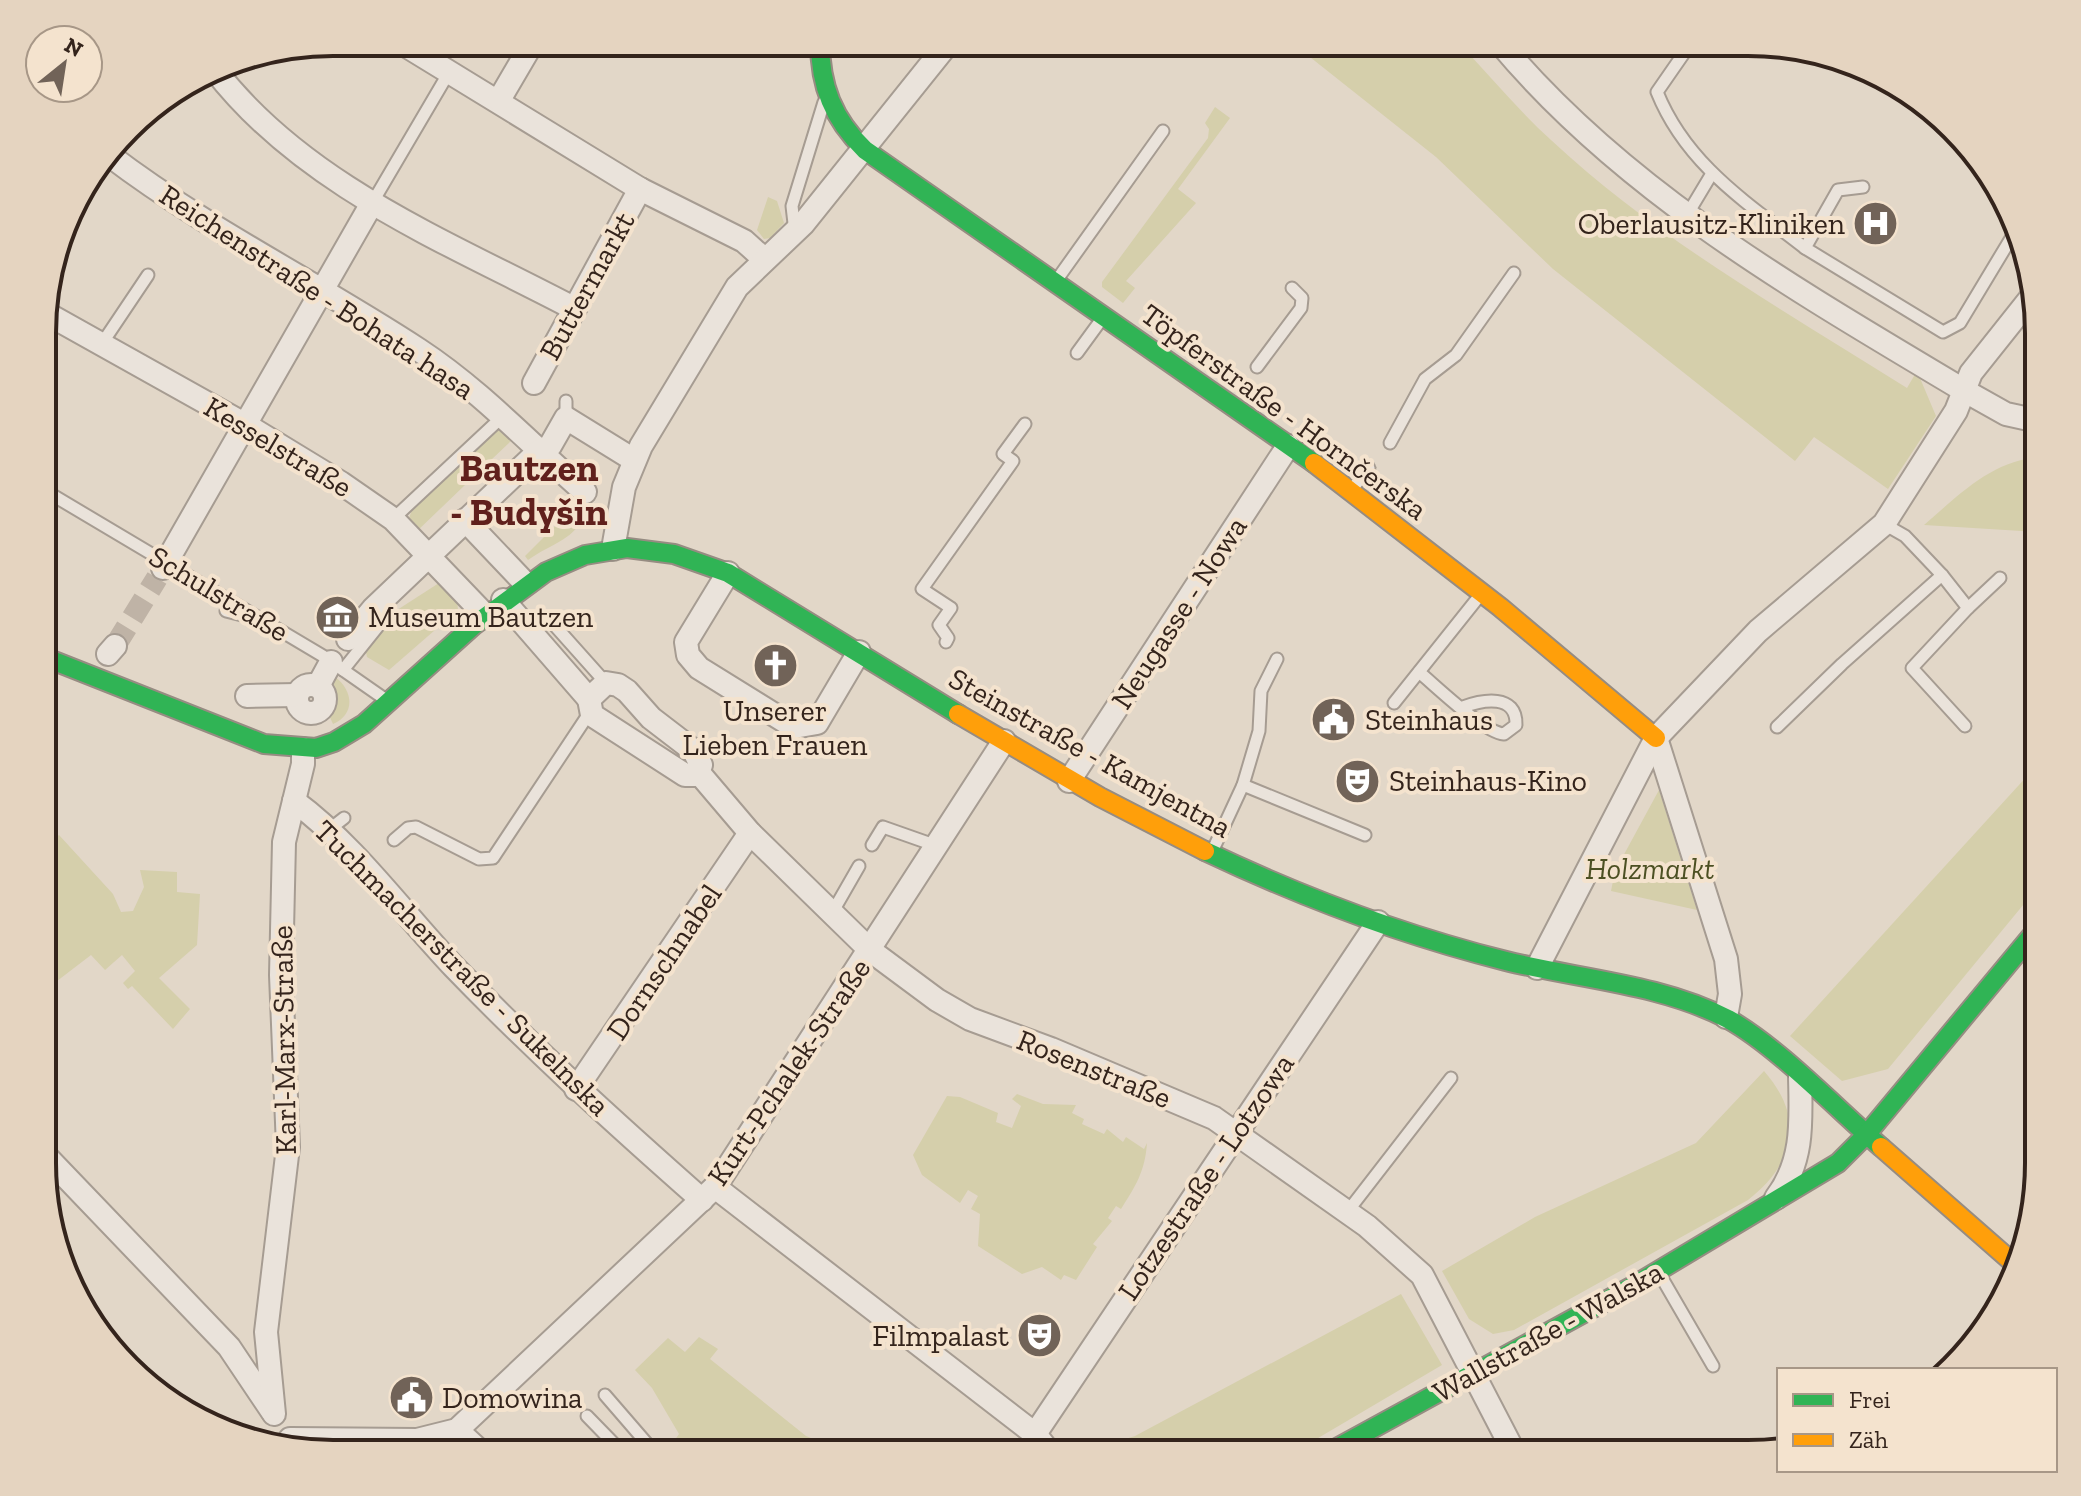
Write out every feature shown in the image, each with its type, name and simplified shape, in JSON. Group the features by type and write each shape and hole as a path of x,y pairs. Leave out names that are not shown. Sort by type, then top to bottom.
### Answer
{"main road":[{"path":"819,57 825,98"},
{"name":"Töpferstraße - Hornčerska","path":"825,98 842,128 865,150 1104,316 1234,400 1288,446 1482,593 1656,738"},
{"name":"Steinstraße - Kamjentna","path":"303,749 336,742 390,702 524,582 575,557 613,549 676,552 728,573 859,652 919,684 1069,781 1211,854 1322,902 1378,922 1559,974 1670,997 1726,1017 1749,1032 2008,1258"},
{"path":"56,663 71,669 104,661 231,733 275,746 303,749"},
{"name":"Wallstraße - Walska","path":"1352,1440 1658,1272 1838,1163 1866,1135 2024,945"}],"street":[{"path":"422,57 499,100 640,189 744,241 763,258"},
{"path":"499,100 524,57"},
{"path":"613,549 624,487 634,460 737,287 763,258 795,232 865,150 937,57"},
{"path":"1513,57 1574,124 1687,215 1965,391 2006,414 2024,418"},
{"path":"223,79 274,132 371,205 575,309"},
{"name":"Reichenstraße - Bohata hasa","path":"117,161 189,215 323,289 421,351 481,395 501,418 585,492"},
{"name":"Buttermarkt","path":"534,383 640,189"},
{"path":"161,571 371,205"},
{"path":"1537,968 1656,738 1758,631 1884,524 1956,411 1971,373 2024,307"},
{"name":"Kesselstraße","path":"57,320 246,425 393,519 486,616"},
{"path":"247,696 308,691 428,556 539,451 550,446 566,410 634,460"},
{"name":"Neugasse - Nowa","path":"1069,781 1288,446"},
{"path":"465,520 524,582"},
{"path":"728,573 686,642 688,655 699,668 794,727 806,728 817,723 859,652"},
{"path":"503,600 590,706 685,775 699,773"},
{"path":"590,706 606,683"},
{"name":"Rosenstraße","path":"606,683 627,691 651,718 685,742 700,761 699,773 750,833 871,951 927,994 970,1019 1051,1049 1236,1131 1348,1211 1422,1275 1508,1440"},
{"path":"1656,738 1726,959 1730,994 1726,1017"},
{"name":"Kurt-Pchalek-Straße","path":"457,1430 708,1194 871,951 1004,741"},
{"name":"Karl-Marx-Straße","path":"274,1414 266,1332 288,1147 281,975 284,842 303,749"},
{"name":"Tuchmacherstraße - Sukelnska","path":"294,801 337,824 367,863 502,1017 576,1089 708,1194 1039,1440"},
{"name":"Dornschnabel","path":"576,1089 750,833"},
{"name":"Lotzestraße - Lotzowa","path":"1035,1434 1378,922"},
{"name":"Wallstraße - Walska","path":"1769,1207 1785,1186 1797,1158 1801,1137 1800,1077"},
{"path":"57,1168 229,1347 274,1414 284,1436"},
{"path":"229,1347 266,1332"},
{"path":"421,1439 457,1430 467,1439"}],"lane":[{"path":"1681,57 1657,92 1666,113 1711,175 1805,248 1943,332 1960,323 2009,242"},
{"path":"371,205 448,74"},
{"path":"795,232 792,206 825,98"},
{"path":"1056,282 1163,131"},
{"path":"1687,215 1711,175"},
{"path":"1805,248 1838,190 1863,187"},
{"path":"1390,443 1425,379 1456,355 1514,273"},
{"path":"101,346 148,275"},
{"path":"1257,367 1301,308 1302,298 1292,288"},
{"path":"1077,353 1104,316"},
{"path":"393,519 501,418"},
{"path":"946,642 948,638 939,625 951,608 922,589 1013,461 1003,454 1025,424"},
{"path":"1350,491 1369,468"},
{"name":"Schulstraße","path":"56,498 161,571 341,654 390,702"},
{"path":"1884,524 1905,536 1968,608"},
{"path":"1777,727 1942,575"},
{"path":"1965,726 1912,668 2000,578"},
{"path":"1394,703 1482,593"},
{"path":"226,611 262,619"},
{"path":"548,618 606,683"},
{"path":"341,654 383,620"},
{"path":"1211,854 1243,785 1259,731 1261,691 1277,659"},
{"path":"1419,672 1463,707"},
{"path":"394,840 408,828 416,827 479,859 493,858 590,706"},
{"path":"1243,785 1365,835"},
{"path":"872,845 883,827 938,846"},
{"path":"832,913 859,866"},
{"path":"1348,1211 1451,1078"},
{"path":"1658,1272 1713,1366"},
{"path":"605,1395 643,1439"},
{"path":"587,1416 610,1439"}],"green space":[{"path":"1310,57 1472,57 1551,140 1634,210 1678,242 1907,388 1917,371 1936,416 1888,489 1814,437 1795,461 1553,269 1436,157"},
{"path":"1215,107 1230,118 1178,189 1196,203 1126,281 1135,288 1123,303 1102,287 1102,282 1208,138 1209,129 1205,123"},
{"path":"768,197 777,201 784,223 770,238 764,239 757,230"},
{"path":"499,427 511,441 470,480 475,465 472,452"},
{"path":"466,456 468,466 461,480 465,485 415,533 408,521 413,507"},
{"path":"2024,459 2024,531 1924,525 1976,482"},
{"path":"581,500 589,509 577,528 528,560 525,556"},
{"path":"439,583 457,600 458,610 389,670 367,657 366,652 394,612"},
{"path":"335,677 346,688 349,702 346,714 333,724 328,700"},
{"path":"2024,779 2024,904 1888,1069 1842,1081 1790,1036"},
{"name":"Holzmarkt","path":"1659,790 1697,910 1611,891 1615,871"},
{"path":"59,835 113,894 121,912 133,911 144,887 140,870 177,872 177,892 200,894 197,945 159,978 190,1009 173,1029 132,986 128,989 123,983 135,971 122,955 105,970 91,955 57,981"},
{"path":"1764,1071 1786,1106 1790,1122 1789,1139 1777,1170 1748,1200 1514,1330 1493,1334 1469,1319 1442,1271 1535,1217 1696,1143"},
{"path":"1017,1094 1043,1104 1076,1105 1072,1113 1084,1119 1082,1124 1104,1134 1107,1129 1123,1142 1126,1137 1144,1149 1147,1143 1142,1171 1135,1186 1121,1209 1116,1206 1108,1218 1112,1221 1093,1244 1097,1247 1076,1280 1064,1275 1061,1280 1042,1267 1022,1274 978,1246 980,1214 971,1209 978,1196 968,1190 960,1203 922,1175 913,1155 947,1096 960,1097 998,1113 996,1122 1012,1128 1021,1106 1012,1099"},
{"path":"1401,1294 1442,1365 1315,1440 1124,1440"},
{"path":"699,1337 718,1349 710,1359 814,1439 675,1439 679,1434 652,1388 635,1370 668,1338 685,1352"}],"tunnel":[{"path":"115,646 157,578"}],"traffic: fast":[{"path":"821,57 830,101 844,126 865,150 1314,463"},
{"path":"56,662 264,744 316,748 334,742 364,724 473,626 546,572 585,555 627,548 674,554 728,573 958,714"},
{"path":"1205,851 1315,899 1429,939 1506,961 1648,990 1702,1007 1728,1019 1767,1045 1881,1147"},
{"path":"1352,1440 1633,1286 1838,1163 1866,1135 2024,945"}],"traffic: slow":[{"path":"1314,463 1500,607 1656,738"},
{"path":"958,714 1100,797 1205,851"},
{"path":"1881,1147 2008,1258"}],"place":[{"name":"Oberlausitz-Kliniken","path":"1876,224"},
{"name":"Museum Bautzen","path":"337,617"},
{"name":"Unserer Lieben Frauen","path":"775,665"},
{"name":"Steinhaus","path":"1334,720"},
{"name":"Steinhaus-Kino","path":"1358,781"},
{"name":"Filmpalast","path":"1040,1336"},
{"name":"Domowina","path":"411,1398"}],"district":[{"name":"Bautzen - Budyšin","path":"529,490"}]}
